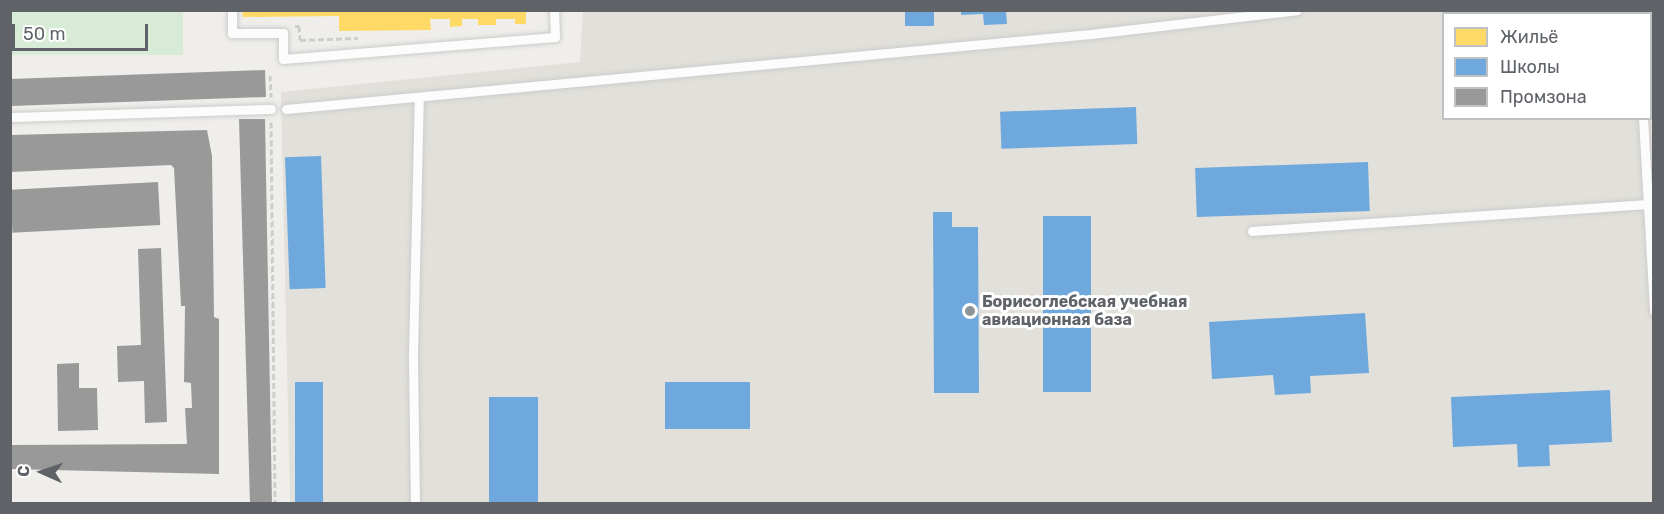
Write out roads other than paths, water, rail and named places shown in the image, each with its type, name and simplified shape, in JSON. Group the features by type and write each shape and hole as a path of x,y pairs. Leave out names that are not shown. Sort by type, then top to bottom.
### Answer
{"lane":[{"path":"232,10 232,33 282,33 283,59 555,37 554,10"},
{"path":"286,110 1079,36 1297,10"},
{"path":"415,504 413,354 419,97"},
{"path":"10,117 271,109"},
{"path":"1642,120 1653,311"},
{"path":"1252,231 1647,204"}],"place":[{"name":"Борисоглебская учебная авиационная база","path":"970,311"}]}
